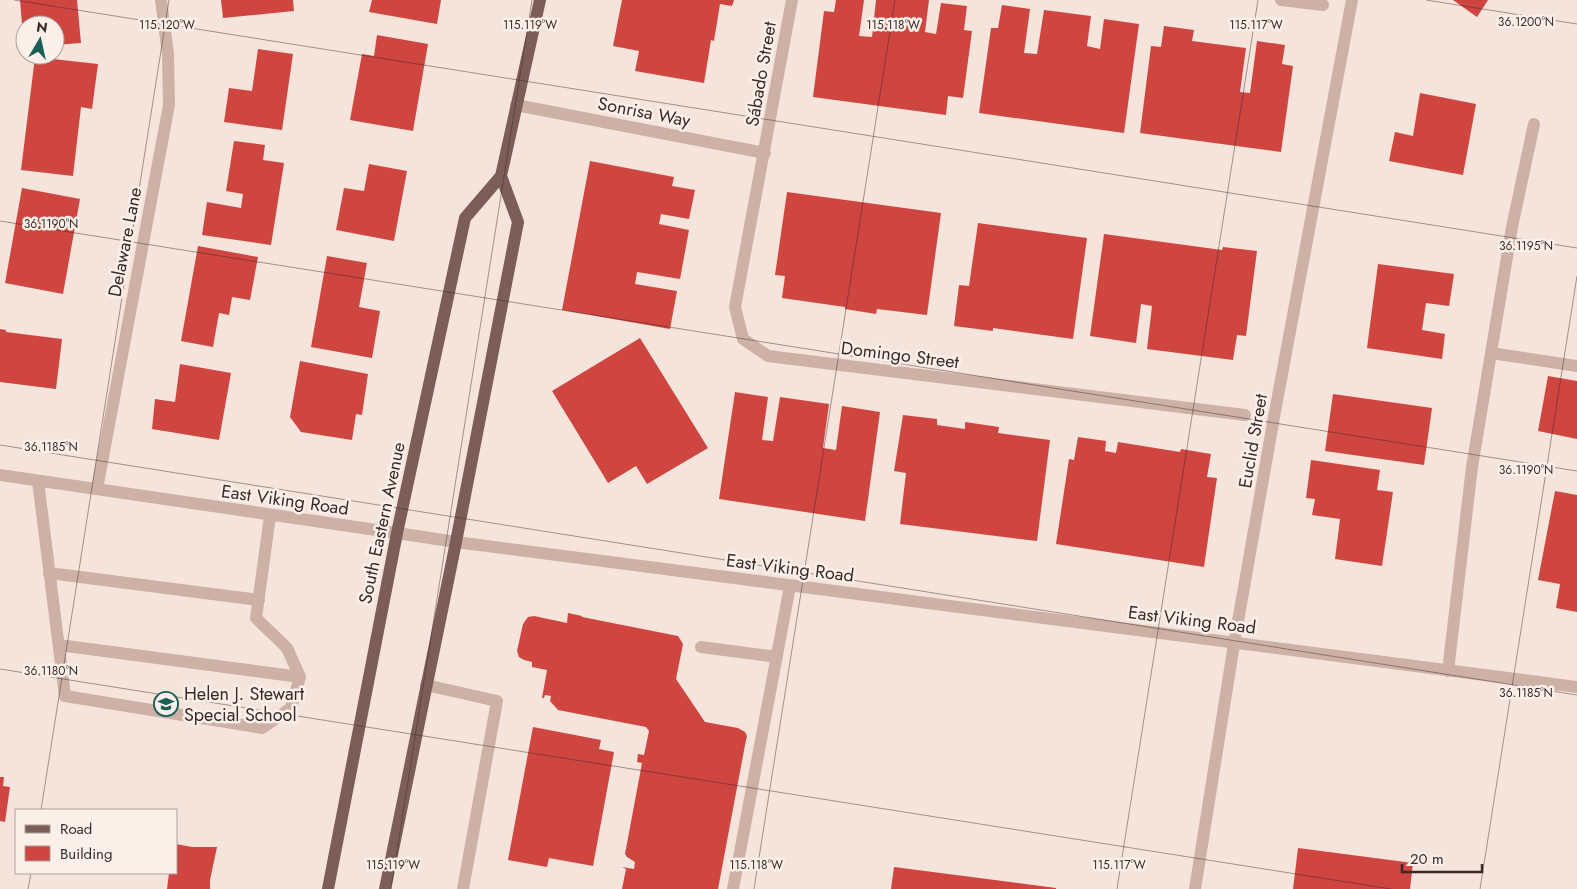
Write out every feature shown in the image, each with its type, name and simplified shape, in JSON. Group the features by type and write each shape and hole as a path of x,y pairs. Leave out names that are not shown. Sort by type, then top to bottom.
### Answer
{"main road":[{"name":"South Eastern Avenue","path":"328,889 397,534 465,218 500,176 540,0"},
{"path":"385,889 456,542 518,222 500,176"}],"street":[{"name":"Delaware Lane","path":"97,490 169,105 168,54 161,0"},
{"name":"Sábado Street","path":"765,153 792,0"},
{"path":"1281,0 1323,5"},
{"name":"Euclid Street","path":"1195,889 1234,644 1352,0"},
{"name":"Sonrisa Way","path":"516,104 765,153"},
{"path":"1448,671 1472,467 1512,228 1534,124"},
{"name":"Domingo Street","path":"765,153 735,307 743,339 768,356 1245,415"},
{"path":"1492,353 1577,366"},
{"name":"East Viking Road","path":"0,475 456,542 1577,687"},
{"path":"38,481 65,696 262,728 291,708 300,677 287,648 256,618 270,516"},
{"path":"49,573 259,600"},
{"path":"733,889 790,586"},
{"path":"59,645 300,677"},
{"path":"701,647 777,657"},
{"path":"426,685 497,700 463,889"}],"building":[{"path":"20,0 77,0 81,43 65,44 65,15 21,15"},
{"path":"221,0 293,0 294,11 223,18"},
{"path":"372,0 441,0 437,24 369,12"},
{"path":"622,0 734,0 732,6 720,4 714,41 711,40 704,83 635,71 639,51 613,46"},
{"path":"836,0 864,0 859,36 872,37 876,0 929,0 925,32 936,34 941,3 967,6 964,30 972,31 963,98 948,96 946,115 813,97 824,11 834,12"},
{"path":"1453,0 1488,0 1477,17"},
{"path":"1002,5 1030,9 1024,53 1037,54 1044,10 1091,16 1087,46 1100,49 1104,19 1139,24 1124,133 979,113 991,28 998,28"},
{"path":"1164,26 1194,30 1192,41 1246,48 1240,92 1250,93 1257,41 1285,45 1282,64 1293,66 1281,152 1140,133 1151,46 1161,47"},
{"path":"377,35 428,44 413,131 350,120 362,54 374,56"},
{"path":"258,49 293,54 282,130 224,122 229,88 252,91"},
{"path":"65,60 98,64 92,109 81,107 73,176 21,170 34,65 65,65"},
{"path":"1420,93 1476,104 1463,175 1389,161 1395,132 1413,136"},
{"path":"234,141 265,145 263,160 284,163 271,245 202,235 207,202 241,208 243,194 226,191"},
{"path":"590,161 674,177 672,186 695,190 689,219 661,214 659,224 689,230 680,279 637,272 635,284 677,291 670,329 562,310"},
{"path":"369,164 407,171 394,241 336,230 344,188 364,191"},
{"path":"22,188 80,199 63,294 5,283"},
{"path":"787,192 941,213 927,315 877,309 876,314 845,309 845,307 782,298 785,276 775,275"},
{"path":"978,223 1087,238 1073,339 993,328 993,331 954,326 959,285 969,286"},
{"path":"1104,234 1222,250 1223,247 1257,251 1246,336 1237,335 1233,360 1147,349 1152,306 1141,304 1136,343 1090,336"},
{"path":"198,246 258,257 250,300 232,297 229,315 219,313 213,347 181,341"},
{"path":"327,256 367,263 359,307 380,311 372,358 311,347"},
{"path":"1378,264 1454,274 1449,306 1426,303 1422,330 1445,334 1442,359 1367,348"},
{"path":"0,329 6,330 6,332 62,339 56,389 0,382"},
{"path":"640,338 708,448 647,484 636,466 608,483 552,391"},
{"path":"300,361 368,374 362,415 356,414 352,440 301,432 290,417"},
{"path":"180,364 231,373 219,440 152,429 155,399 175,402"},
{"path":"1548,376 1577,381 1577,439 1538,431"},
{"path":"735,392 768,397 762,440 773,441 780,397 829,404 823,448 836,450 842,406 880,412 865,521 719,499"},
{"path":"1333,394 1432,408 1424,465 1325,451"},
{"path":"903,415 937,419 937,425 965,429 965,422 999,427 998,433 1050,440 1037,541 900,524 906,473 894,471"},
{"path":"1078,437 1106,441 1105,451 1116,453 1118,442 1180,452 1181,449 1211,454 1207,477 1217,478 1204,567 1056,544 1069,459 1074,460"},
{"path":"1311,460 1380,470 1377,490 1393,492 1382,566 1335,559 1340,519 1312,515 1315,499 1306,498"},
{"path":"1555,491 1577,495 1577,612 1556,608 1560,584 1538,580"},
{"path":"568,613 678,636 683,644 676,679 705,722 738,728 745,732 747,736 718,889 622,889 626,869 622,867 634,869 635,862 625,854 642,763 637,762 638,754 644,755 649,731 646,727 558,710 550,701 551,696 545,695 542,698 547,670 532,667 532,662 519,657 517,651 523,624 528,617 534,616 567,623"},
{"path":"533,727 601,740 599,749 614,752 593,866 549,858 547,867 508,860"},
{"path":"0,777 4,777 3,786 10,787 5,822 0,821"},
{"path":"178,844 192,847 217,847 210,889 167,889 169,874 178,874"},
{"path":"1298,848 1413,863 1410,889 1293,889"},
{"path":"894,867 1056,888 1056,889 891,889"}],"place":[{"name":"Helen J. Stewart Special School","path":"166,704"}]}
